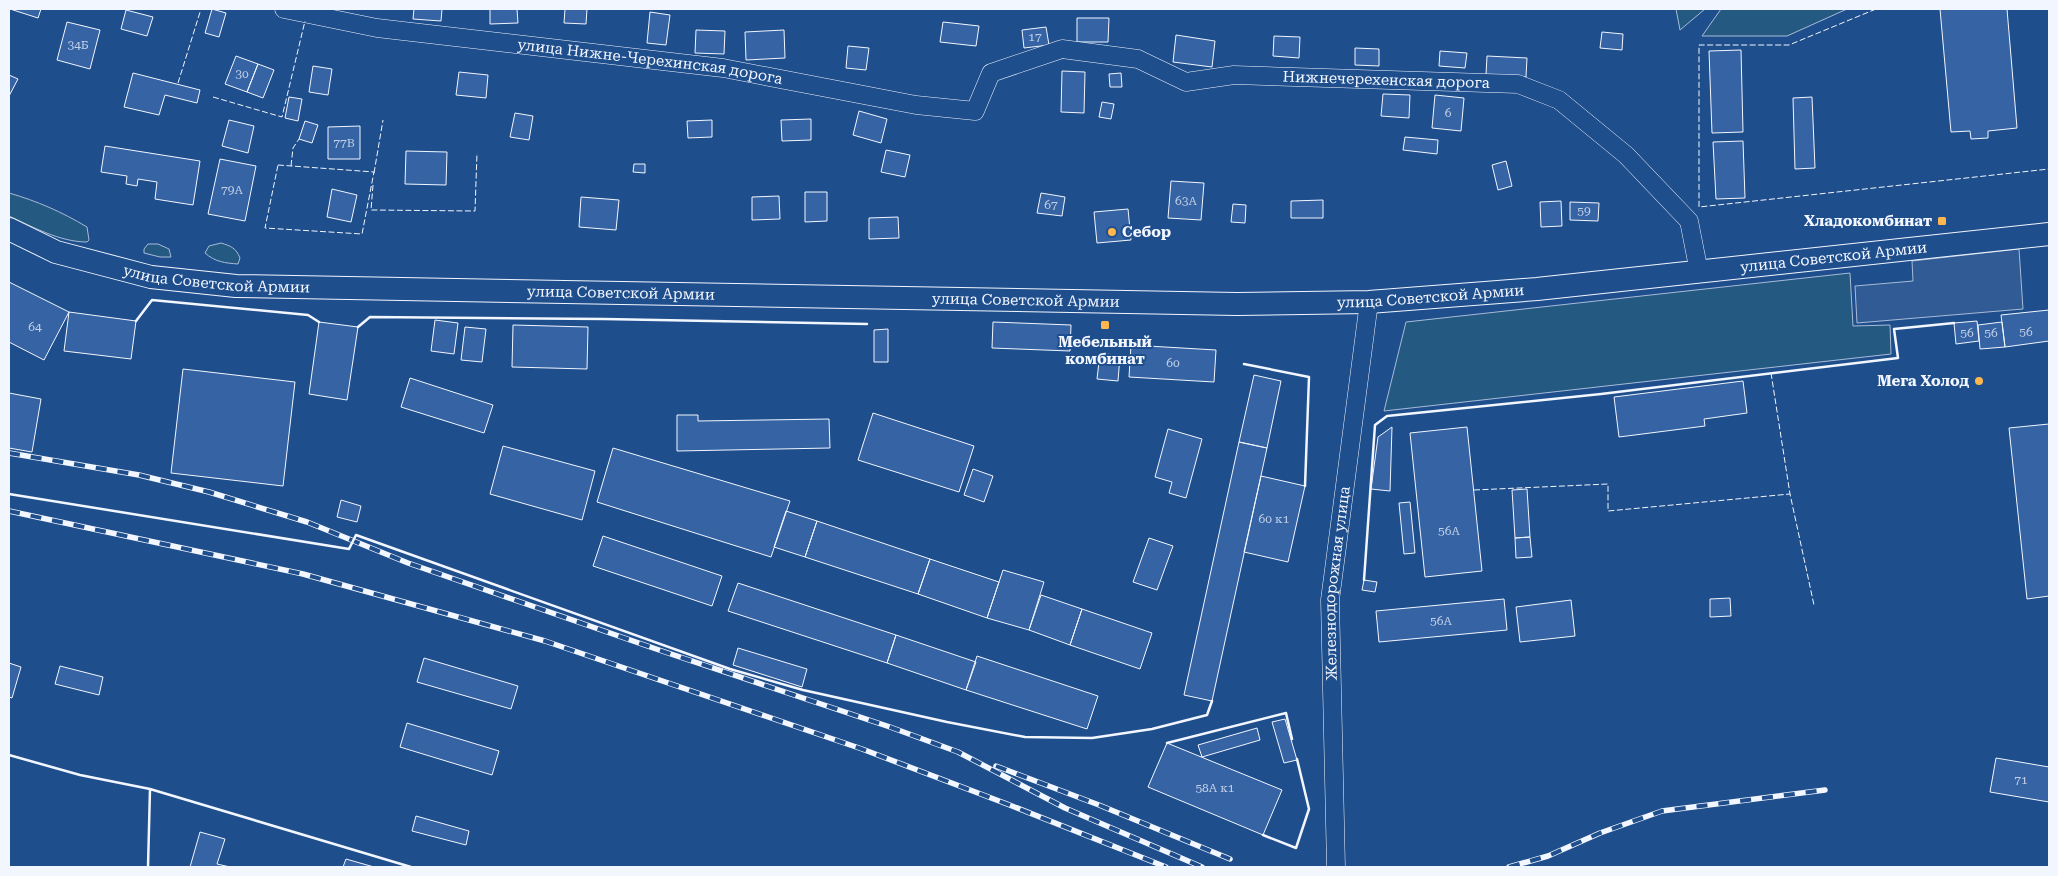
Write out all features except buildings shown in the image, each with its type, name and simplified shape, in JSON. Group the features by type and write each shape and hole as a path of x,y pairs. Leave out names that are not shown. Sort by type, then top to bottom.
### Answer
{"main road":[{"name":"улица Советской Армии","path":"9,229 56,252 151,277 236,286 1228,304 1369,302 1537,290 2049,234"}],"street":[{"name":"улица Нижне-Черехинская дорога","path":"284,9 377,28 723,68 916,105 975,111 991,73"},
{"name":"Нижнечерехенская дорога","path":"991,73 1062,50 1138,59 1186,82 1234,74 1518,84 1560,100 1632,162 1689,221 1699,272"},
{"name":"Железнодорожная улица","path":"1336,867 1330,600 1369,302"}],"shaded area":[{"path":"1676,9 1705,9 1680,30"},
{"path":"1721,9 1847,9 1787,36 1702,36"},
{"path":"9,193 49,207 87,227 89,240 87,242 57,237 9,216"},
{"path":"221,243 230,246 237,252 240,258 238,264 220,262 205,253 209,246"},
{"path":"148,244 158,244 169,249 171,257 160,257 144,253 144,249"},
{"path":"2019,249 2023,309 1857,323 1855,286 1913,281 1912,261"},
{"path":"1850,273 1853,326 1890,325 1891,354 1384,411 1406,322"}],"railway":[{"path":"9,453 139,475 209,492 307,522 408,563 659,650 890,727 958,752 1065,808 1202,867"},
{"path":"9,511 303,574 545,641 862,749 1166,867"},
{"path":"996,766 1099,805 1230,859"},
{"path":"1509,867 1548,856 1600,833 1662,811 1825,790"}],"fence":[{"path":"178,83 201,9"},
{"path":"1876,9 1789,45 1699,45 1699,207 2049,169"},
{"path":"213,97 282,117 305,21"},
{"path":"374,173 383,120"},
{"path":"291,166 293,148 299,139"},
{"path":"373,185 371,210 475,211 477,153"},
{"path":"278,165 374,172 362,234 265,228 278,165"},
{"path":"1771,373 1790,494 1814,605"},
{"path":"1474,490 1608,484 1608,511 1790,494"}],"wall":[{"path":"136,321 152,300 308,315 319,322"},
{"path":"358,327 370,317 867,324"},
{"path":"1364,580 1375,425 1387,416 1601,394 1898,358 1894,329 1954,323"},
{"path":"1244,364 1309,377 1305,486"},
{"path":"9,494 349,549 356,535 730,669 803,690 1025,737 1092,738 1152,729 1207,715 1212,701"},
{"path":"1167,743 1286,713 1292,739"},
{"path":"9,755 80,775 150,789"},
{"path":"1263,835 1296,848 1309,809 1297,759"},
{"path":"148,867 150,789 411,867"}],"place":[{"name":"Хладокомбинат","path":"1942,221"},
{"name":"Себор","path":"1112,232"},
{"name":"Мебельный комбинат","path":"1105,325"},
{"name":"Мега Холод","path":"1979,381"}]}
